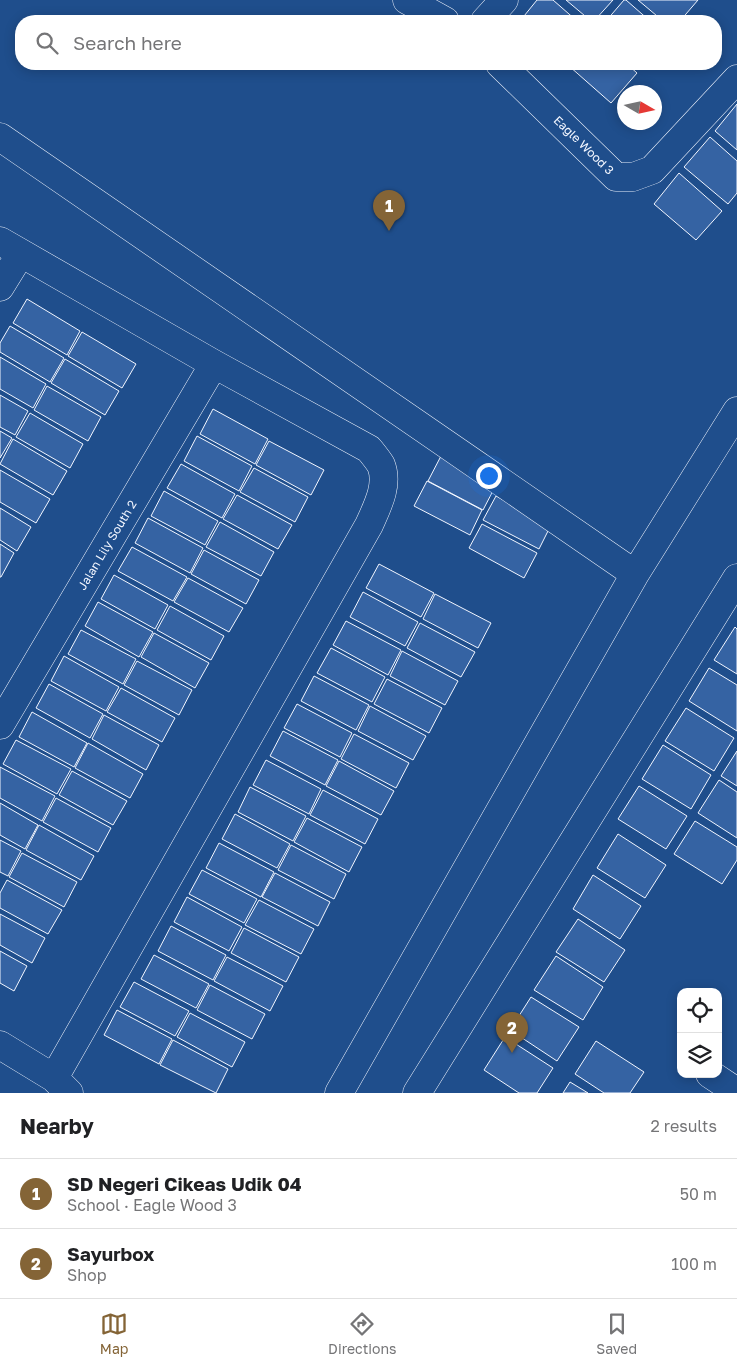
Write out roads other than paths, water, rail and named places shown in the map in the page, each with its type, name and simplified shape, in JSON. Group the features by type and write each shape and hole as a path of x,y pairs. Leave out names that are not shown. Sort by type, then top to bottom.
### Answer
{"street":[{"path":"407,0 433,15"},
{"path":"491,15 504,0"},
{"name":"Eagle Wood 3","path":"506,70 616,177 633,177 652,170 737,79"},
{"path":"0,137 635,574"},
{"path":"0,288 11,247 214,364 369,449 381,466 384,486 369,525 61,1085 0,1045"},
{"name":"Jalan Lily South 2","path":"0,725 214,364"},
{"path":"338,1093 635,574 737,411"},
{"path":"417,1093 737,578"},
{"path":"696,1093 705,1078"},
{"path":"714,1078 737,1092"}],"place":[{"name":"SD Negeri Cikeas Udik 04","path":"389,231"},
{"name":"Sayurbox","path":"512,1053"}]}
